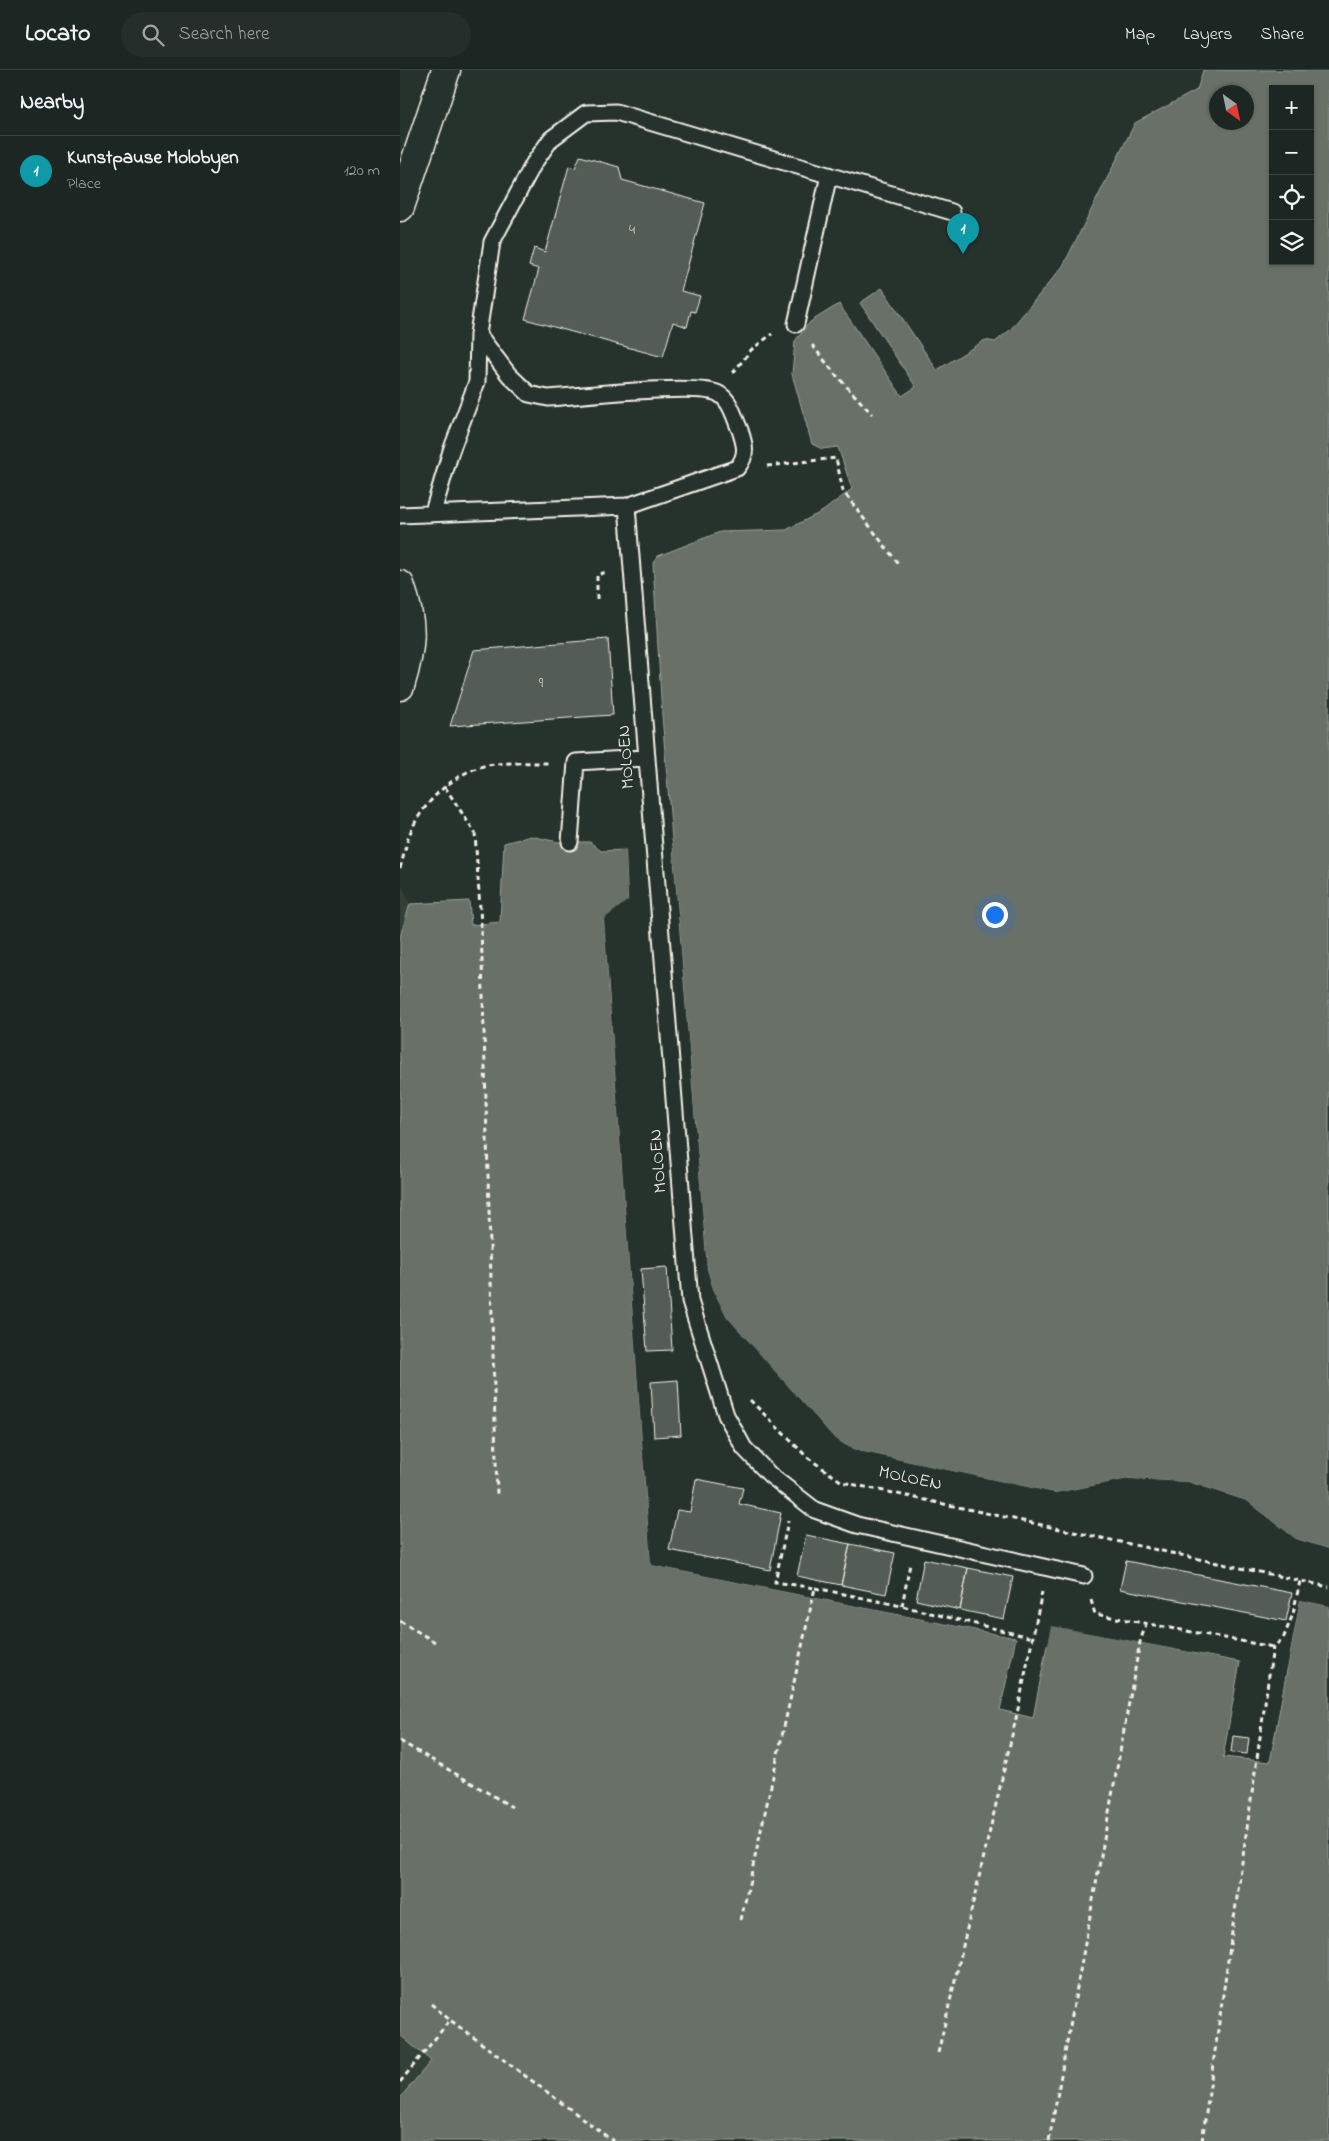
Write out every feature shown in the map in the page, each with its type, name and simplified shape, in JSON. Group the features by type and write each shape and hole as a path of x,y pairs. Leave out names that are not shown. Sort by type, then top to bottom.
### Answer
{"street":[{"path":"400,206 446,70"},
{"path":"400,585 410,622 411,642 400,686"}],"lane":[{"path":"433,512 451,452 477,382 478,334 492,242 534,164 551,139 586,113 616,112 952,212"},
{"path":"796,324 829,175"},
{"path":"400,515 433,512 627,506 737,468 744,460 746,445 728,401 718,393 683,389 548,398 529,394 508,375 478,334"},
{"name":"MOLOEN","path":"627,506 645,758 690,1301 702,1344 726,1415 744,1448 770,1475 815,1510 856,1525 1047,1566 1084,1576"},
{"path":"570,842 576,762 645,758"}],"path":[{"path":"718,393 751,350 777,330 796,324 836,375 872,414"},
{"path":"744,460 760,467 836,458 843,491 900,566"},
{"path":"400,868 412,830 425,808 446,787 465,773 488,765 576,762"},
{"path":"446,787 475,834 482,924 497,1495"},
{"name":"MOLOEN","path":"748,1398 806,1457 842,1482 1329,1587"},
{"path":"794,1493 775,1582 815,1588 902,1606 1033,1638"},
{"path":"902,1606 914,1538"},
{"path":"938,2052 1017,1714 1047,1566"},
{"path":"1084,1576 1095,1614 1273,1647"},
{"path":"1202,2141 1273,1647 1283,1639 1293,1614 1300,1581"},
{"path":"741,1920 815,1588"},
{"path":"400,1621 435,1642"},
{"path":"1050,2141 1140,1642 1146,1624"},
{"path":"400,1741 512,1807"},
{"path":"431,2004 612,2141"},
{"path":"400,2082 450,2020"}],"shaded area":[{"path":"1203,70 1329,70 1329,1549 1296,1539 1247,1501 1188,1482 1129,1479 1055,1493 854,1450 835,1439 727,1317 714,1292 707,1269 662,715 653,563 658,556 720,532 786,530 823,511 852,489 838,447 822,449 812,444 792,374 795,341 810,322 839,304 902,396 916,387 860,303 882,288 937,370 985,340 995,342 1010,330 1063,266 1135,123 1197,90"},
{"path":"531,836 558,842 590,842 601,851 626,850 628,900 604,920 651,1565 1016,1638 1000,1710 1033,1718 1051,1625 1240,1662 1223,1757 1270,1762 1300,1600 1329,1606 1329,2141 400,2141 400,2098 431,2061 400,2035 400,937 410,904 469,901 471,925 500,922 504,843"},
{"path":"400,881 410,904 400,937"},
{"path":"400,2035 431,2061 400,2098"}],"pier":[{"path":"672,841 707,1269 714,1292 727,1317 835,1439 854,1450 1055,1493 1129,1479 1188,1482 1247,1501 1296,1539 1329,1549 1329,1551 1295,1541 1246,1503 1187,1485 1129,1481 1055,1495 853,1453 833,1441 725,1319 712,1293 705,1270 670,842"},
{"path":"626,850 629,850 631,901 607,921 653,1563 1016,1635 1018,1638 651,1565 604,919 628,900"},
{"path":"1300,1597 1329,1603 1329,1606 1300,1600 1287,1669 1285,1669 1297,1599"},
{"path":"1052,1623 1241,1659 1243,1662 1052,1626 1048,1644 1046,1644 1049,1625"}],"building":[{"path":"580,156 619,167 622,180 705,203 681,291 700,296 695,312 691,311 687,327 673,322 663,357 525,319 539,269 529,266 534,248 545,252 569,166 575,168"},
{"path":"608,639 613,715 450,726 474,650"},
{"path":"667,1267 672,1350 647,1351 641,1269"},
{"path":"678,1380 681,1435 654,1437 651,1382"},
{"path":"696,1479 743,1488 739,1504 781,1513 770,1570 669,1550 677,1510 690,1512"},
{"path":"806,1535 850,1544 841,1585 797,1576"},
{"path":"850,1544 895,1553 886,1594 841,1585"},
{"path":"924,1559 968,1568 960,1610 916,1600"},
{"path":"1126,1561 1292,1593 1286,1621 1120,1589"},
{"path":"968,1568 1013,1577 1004,1619 960,1610"},
{"path":"1233,1736 1249,1738 1247,1754 1231,1752"}],"place":[{"name":"Kunstpause Molobyen","path":"963,254"}]}
